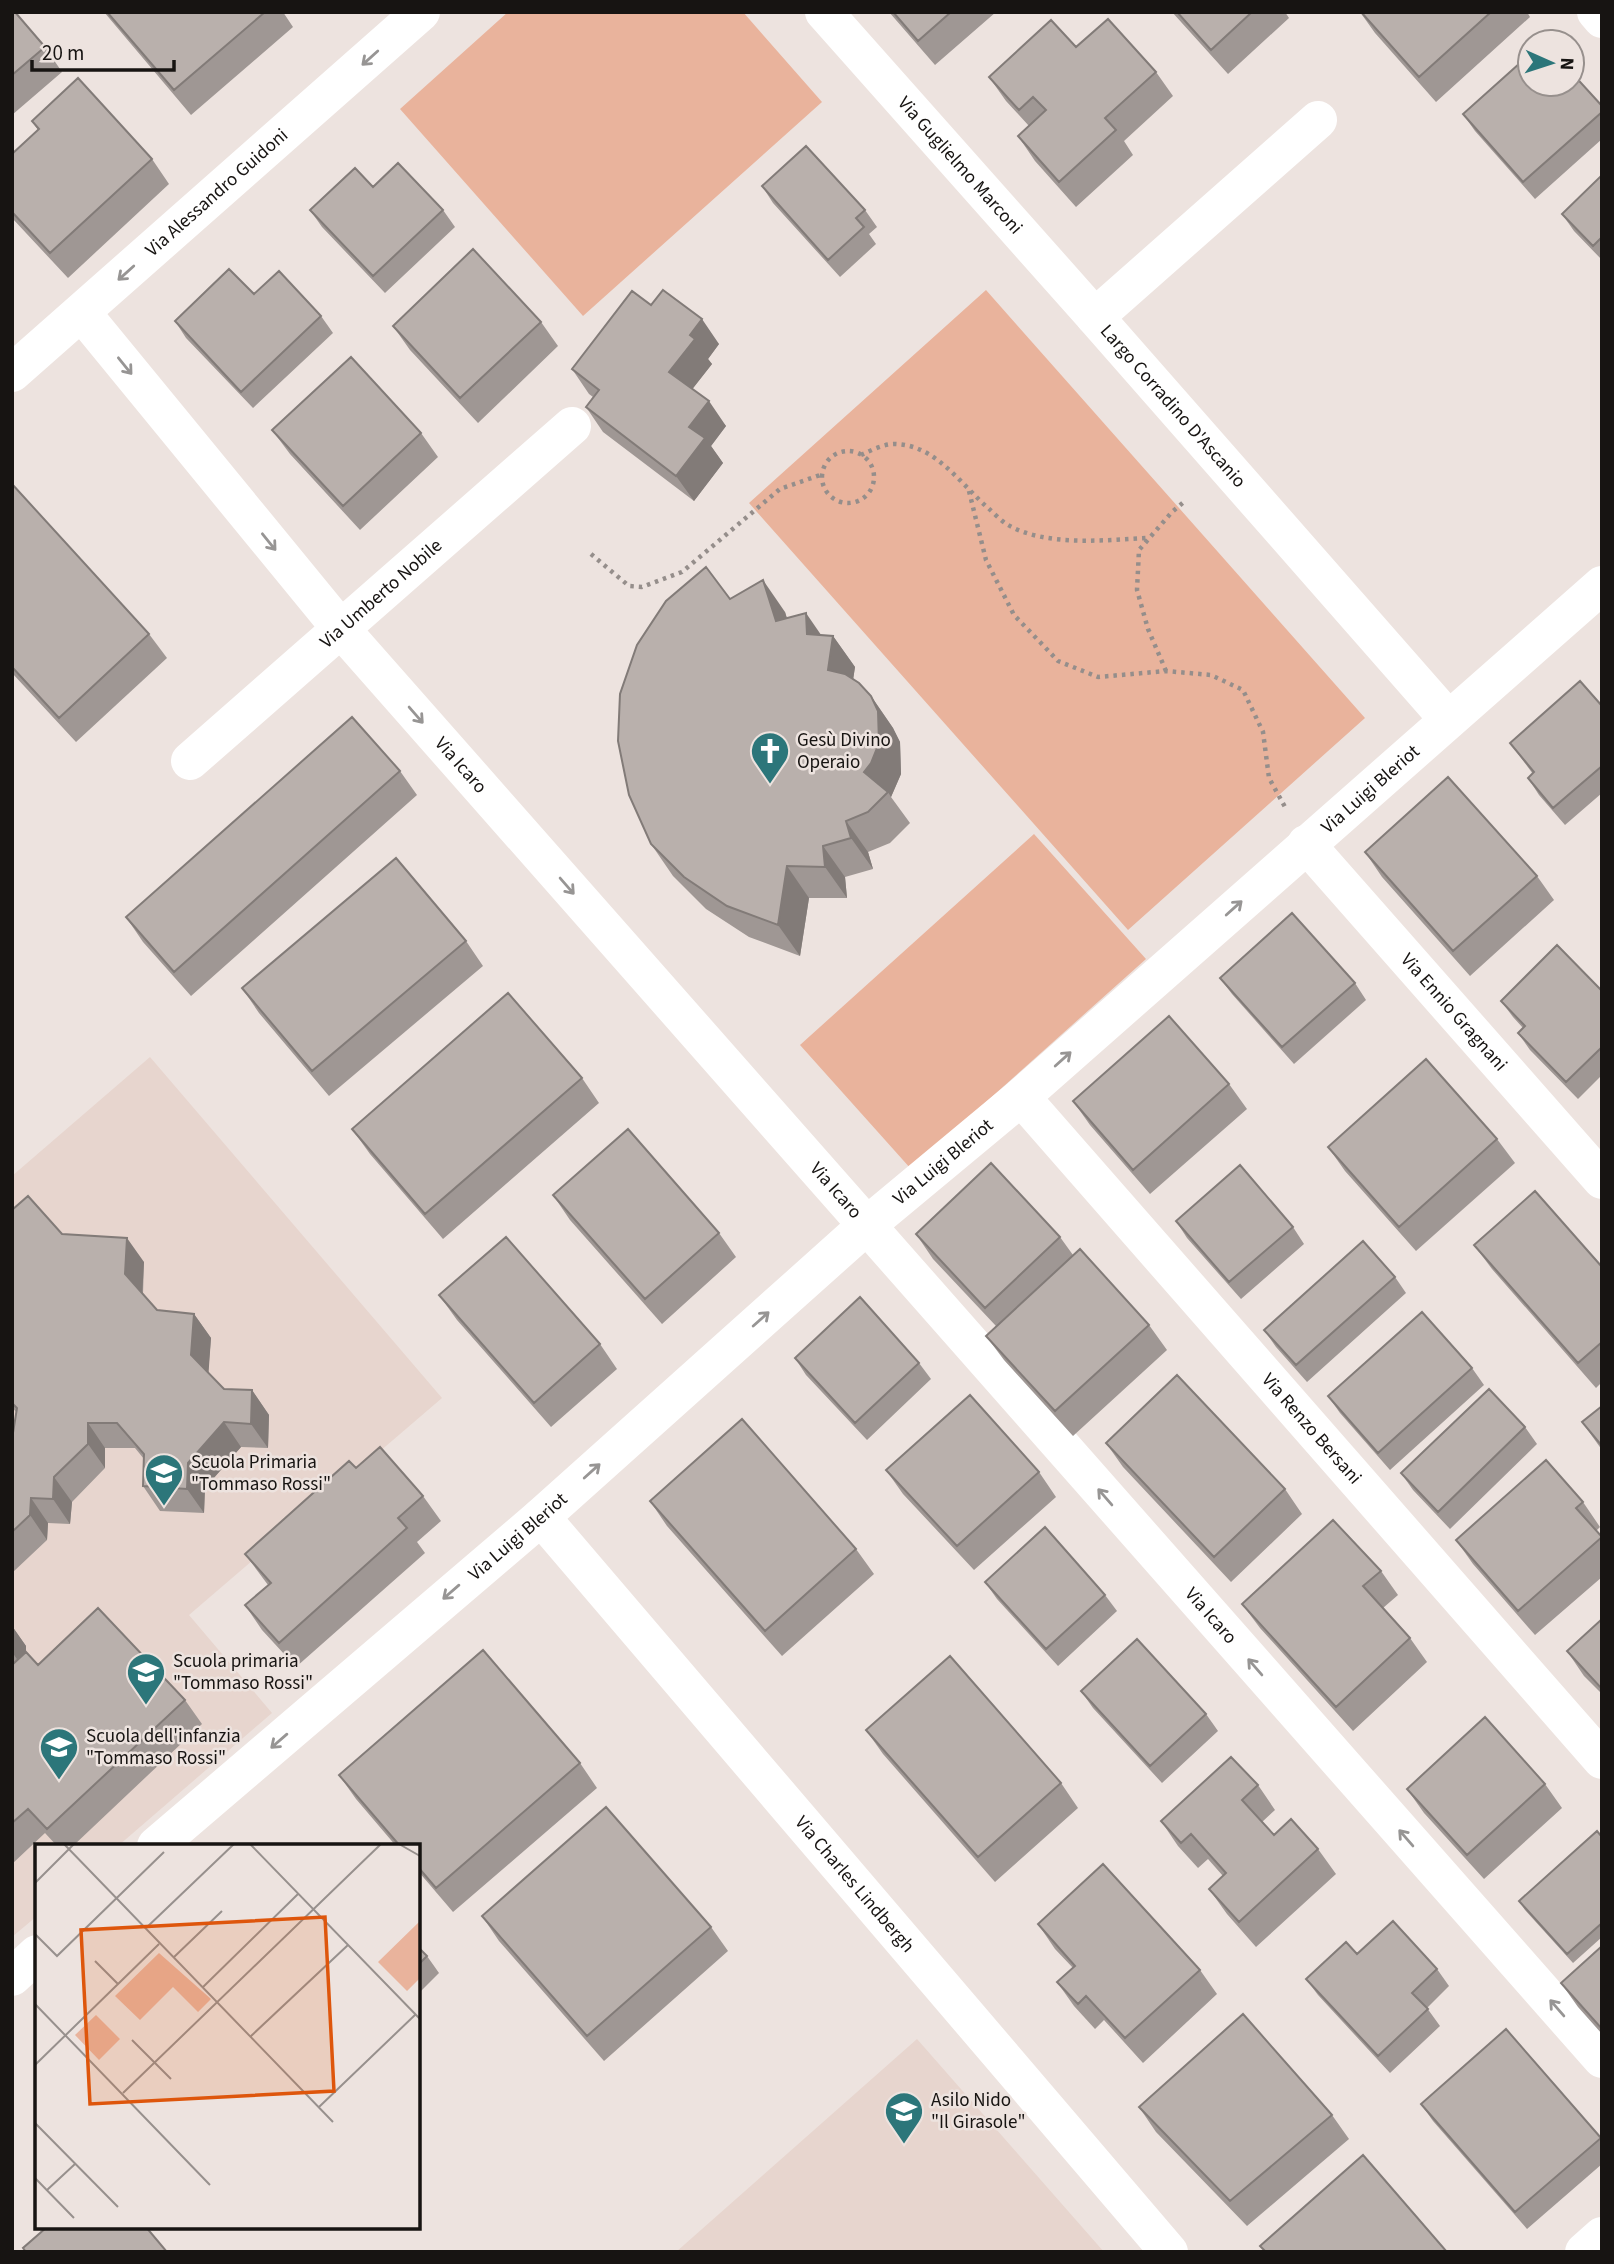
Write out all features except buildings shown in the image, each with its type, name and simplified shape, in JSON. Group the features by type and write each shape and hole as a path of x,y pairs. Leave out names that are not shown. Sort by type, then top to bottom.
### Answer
{"street":[{"name":"Via Alessandro Guidoni","path":"12,373 421,12"},
{"name":"Via Guglielmo Marconi","path":"824,12 1096,317"},
{"path":"1596,12 1602,19"},
{"name":"Largo Corradino D'Ascanio","path":"1318,120 1096,317 1448,719"},
{"name":"Via Icaro","path":"82,313 341,629 1602,2059"},
{"name":"Via Umberto Nobile","path":"190,761 572,426"},
{"name":"Via Luigi Bleriot","path":"158,1844 541,1517 866,1226 1021,1097 1448,719 1598,595"},
{"name":"Via Ennio Gragnani","path":"1306,844 1602,1180"},
{"name":"Via Renzo Bersani","path":"1021,1097 1602,1760"},
{"name":"Via Charles Lindbergh","path":"541,1517 1169,2252"},
{"path":"12,1977 35,1956"},
{"path":"1584,2252 1602,2236"}],"path":[{"path":"861,454 896,443 920,449 941,461 969,491 1008,525 1039,536 1093,541 1147,538"},
{"path":"853,451 868,460 874,475 869,492 856,501 839,501 832,496 823,482 823,474 825,466 836,454 853,451"},
{"path":"591,554 629,586 642,587 682,572 780,489 823,474"},
{"path":"969,491 986,560 1014,615 1059,660 1098,677 1167,671 1211,675 1243,690 1263,732 1269,778 1306,844"},
{"path":"1167,671 1148,629 1137,590 1139,550 1147,538 1185,501"}],"shaded area":[{"path":"508,12 743,12 822,102 583,316 400,109"},
{"path":"986,290 1365,718 1128,930 749,503"},
{"path":"1034,834 1146,959 911,1169 800,1045"},
{"name":"Scuola Primaria \"Tommaso Rossi\"","path":"150,1057 442,1398 189,1615 272,1713 120,1844 35,1844 35,1918 12,1937 12,1176"},
{"name":"Asilo Nido \"Il Girasole\"","path":"917,2039 1104,2252 676,2252"}],"place":[{"name":"Gesù Divino Operaio","path":"770,785"},
{"name":"Scuola Primaria \"Tommaso Rossi\"","path":"164,1507"},
{"name":"Scuola primaria \"Tommaso Rossi\"","path":"146,1706"},
{"name":"Scuola dell'infanzia \"Tommaso Rossi\"","path":"59,1781"},
{"name":"Asilo Nido \"Il Girasole\"","path":"904,2145"}]}
